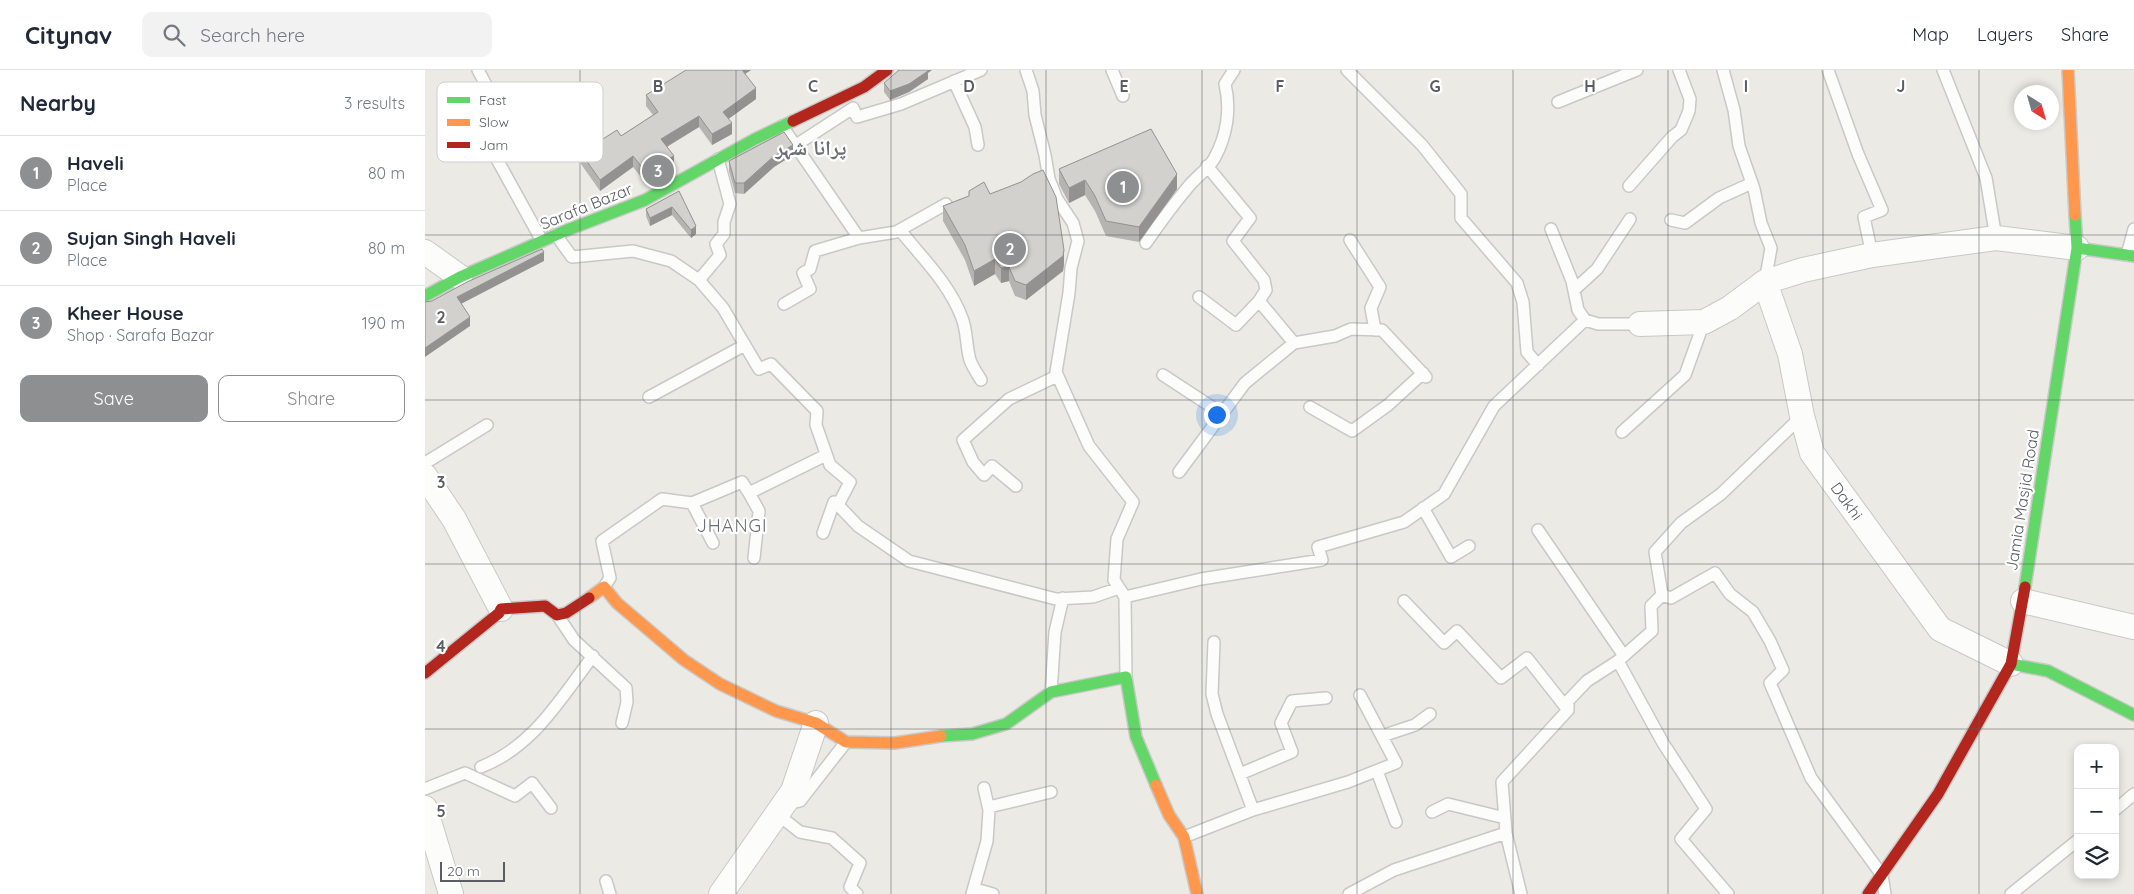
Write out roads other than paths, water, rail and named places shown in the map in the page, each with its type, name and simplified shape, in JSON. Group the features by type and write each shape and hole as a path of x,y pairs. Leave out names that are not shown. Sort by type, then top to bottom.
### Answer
{"street":[{"name":"Sarafa Bazar","path":"425,296 460,277 556,235 645,200 717,159 864,87 887,70"},
{"name":"Jamia Masjid Road","path":"1868,894 1938,794 2011,664 2023,601 2077,248 2068,70"},
{"path":"1640,324 1704,322 1730,308 1765,282 1803,270 1872,255 1996,238 2131,255"},
{"path":"425,252 460,277"},
{"name":"Dakhi","path":"1765,282 1790,354 1802,416 1812,453 1940,629 2011,664"},
{"path":"425,476 454,519 501,609"},
{"path":"425,673 501,609 545,606 557,615 566,613 578,606 604,587 617,603 671,649 720,684 776,711 816,723 846,742 895,743 954,734 972,734 1006,724 1051,692 1126,677 1136,737 1169,815 1184,837 1197,894"},
{"path":"2023,601 2134,627"},
{"path":"2011,664 2048,671 2134,715"},
{"path":"721,894 793,791 816,723"},
{"path":"425,808 451,894"}],"lane":[{"path":"478,70 484,82"},
{"path":"796,145 853,108 857,117 901,104 981,70"},
{"path":"1026,70 1033,91 1035,115 1049,178 1057,199 1073,223 1078,242 1071,268 1069,293 1056,372 1089,446 1133,502 1117,539 1114,580 1122,592 1126,677"},
{"path":"1112,70 1123,96"},
{"path":"1146,243 1189,185 1214,160 1229,114 1225,84 1234,70"},
{"path":"1347,70 1422,145 1461,194 1461,218 1517,284 1523,302 1527,352 1538,365"},
{"path":"1558,102 1637,70"},
{"path":"1629,186 1672,137 1681,130 1689,111 1691,99 1679,70"},
{"path":"1723,70 1734,110 1739,146 1752,183 1761,223 1771,248 1765,282"},
{"path":"1828,70 1858,154 1882,210 1865,217 1872,255"},
{"path":"1943,70 1986,178 1996,238"},
{"path":"954,81 975,127 978,145"},
{"path":"782,126 859,238"},
{"path":"699,280 720,254 716,244 724,234 724,222 730,204 717,159"},
{"path":"499,162 543,241"},
{"path":"1199,297 1236,325 1259,301 1266,290 1264,280 1233,241 1250,218 1207,166"},
{"path":"1671,220 1685,223 1719,198 1752,183"},
{"path":"784,304 810,289 803,273 810,269 815,251 859,238 900,230 946,204"},
{"path":"1573,290 1597,269 1630,219"},
{"path":"1551,229 1573,290 1578,310 1585,320 1597,324 1640,324"},
{"path":"2131,255 2134,229"},
{"path":"900,230 932,267 949,292 962,317 967,333 969,358 981,380"},
{"path":"556,235 572,257 633,252 671,261 699,280 723,308 759,369 771,364 817,411 816,426 830,465 850,482 838,505"},
{"path":"1350,240 1380,287 1371,308 1375,330"},
{"path":"1259,301 1294,343"},
{"path":"823,533 834,502 858,526 909,561 1057,599 1093,597 1201,578 1322,560 1318,546 1404,522 1444,494 1494,406 1585,320"},
{"path":"1622,432 1685,375 1704,322"},
{"path":"1179,472 1245,383 1294,343 1335,336 1351,329 1383,330 1424,375 1388,405 1352,431 1310,407"},
{"path":"649,397 745,345"},
{"path":"1163,375 1221,413"},
{"path":"1016,486 992,466 984,475 973,462 963,440 1009,399 1057,376"},
{"path":"1662,595 1655,552 1681,523 1721,494 1802,416"},
{"path":"425,464 487,425"},
{"path":"749,493 826,455"},
{"path":"604,587 610,578 602,541 662,499 692,503 742,482 759,511 754,558"},
{"path":"692,503 713,543"},
{"path":"1423,508 1451,557 1469,546"},
{"path":"1538,530 1621,659 1663,743 1706,809 1681,839 1728,894"},
{"path":"1662,595 1671,598 1715,573 1730,594 1753,612 1771,641 1783,670 1770,683 1811,778 1882,875 1885,894"},
{"path":"1521,894 1506,834 1502,782 1568,710 1568,701 1587,681 1621,659 1652,631 1651,606 1662,595"},
{"path":"1051,692 1055,632 1063,598"},
{"path":"1404,601 1444,643 1457,631 1501,678 1527,658 1568,710"},
{"path":"557,615 574,640 626,688 627,702 622,723"},
{"path":"1214,642 1212,694 1217,714 1253,810"},
{"path":"481,767 501,759 523,743 542,723 593,656"},
{"path":"1184,837 1253,810 1348,782 1396,763 1360,695"},
{"path":"1239,774 1292,752 1281,723 1292,701 1326,698"},
{"path":"1382,736 1415,725 1430,714"},
{"path":"846,742 800,801 780,809 800,832 832,838 860,863 850,887 857,894"},
{"path":"1377,771 1396,822"},
{"path":"425,789 465,773 515,796 532,783 551,808"},
{"path":"984,788 989,807 987,841 974,891 993,894"},
{"path":"989,807 1051,792"},
{"path":"2119,807 2134,794"},
{"path":"1432,812 1448,804 1505,818"},
{"path":"1349,894 1395,870 1506,834"},
{"path":"2013,893 2074,843"},
{"path":"605,882 610,894"}],"place":[{"name":"Kheer House","path":"658,171"},
{"name":"Haveli","path":"1123,187"},
{"name":"Sujan Singh Haveli","path":"1010,249"}],"district":[{"name":"پرانا شہر","path":"811,148"},
{"name":"JHANGI","path":"732,526"}]}
